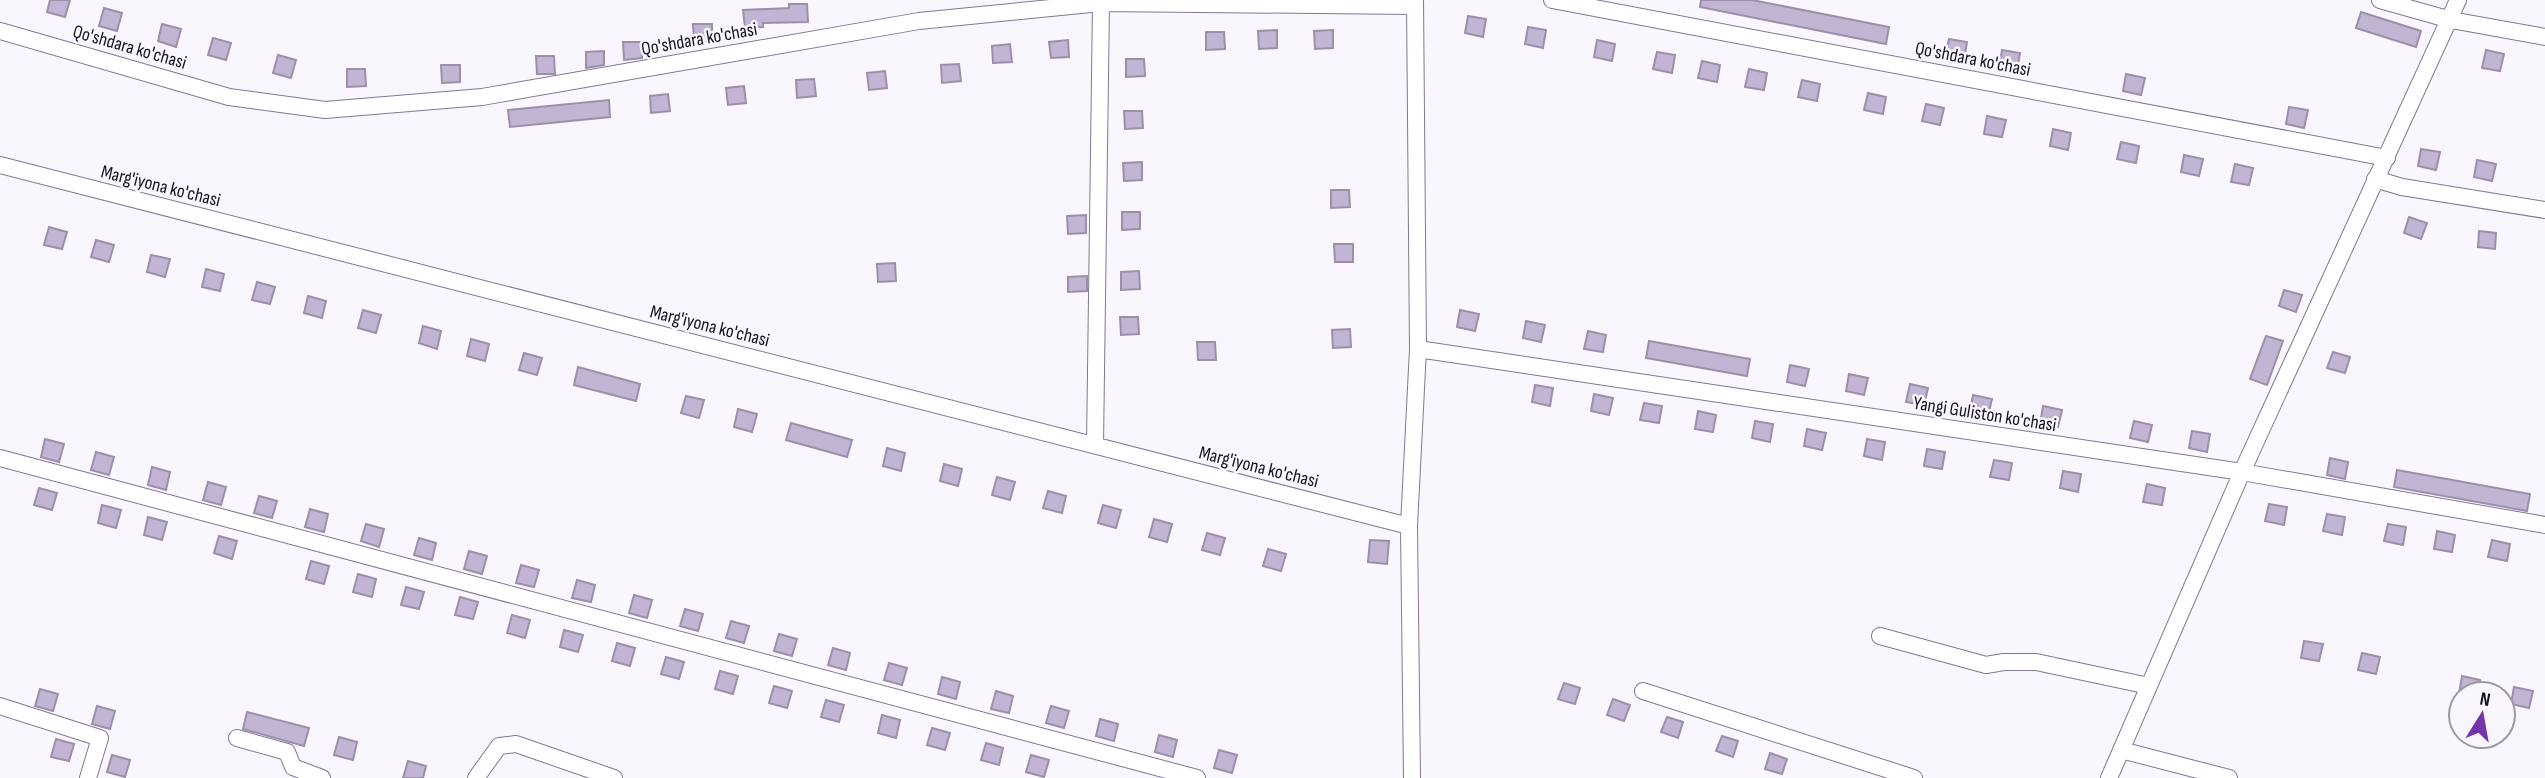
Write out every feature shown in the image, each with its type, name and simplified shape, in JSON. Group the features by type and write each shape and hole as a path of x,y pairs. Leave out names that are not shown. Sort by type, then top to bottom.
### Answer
{"street":[{"name":"Qo'shdara ko'chasi","path":"1552,0 2387,158"},
{"path":"2380,0 2451,20 2545,37"},
{"path":"2109,778 2242,472 2458,0"},
{"name":"Qo'shdara ko'chasi","path":"0,31 229,97 325,110 482,97 919,21 1101,3 1415,3"},
{"path":"1095,445 1101,3"},
{"path":"1412,778 1409,526 1418,349 1415,3"},
{"name":"Marg'iyona ko'chasi","path":"0,165 1409,526"},
{"path":"2375,178 2402,187 2545,210"},
{"name":"Yangi Guliston ko'chasi","path":"1418,349 2242,472 2545,525"},
{"path":"0,458 1197,778"},
{"path":"1880,636 1986,665 2004,662 2036,663 2149,686"},
{"path":"1643,691 1914,778"},
{"path":"0,706 100,738 88,778"},
{"path":"237,738 287,752 293,767 322,778"},
{"path":"477,778 499,746 516,744 614,778"},
{"path":"2121,750 2229,778"}],"building":[{"path":"50,0 70,0 65,17 47,12"},
{"path":"1701,0 1752,0 1889,27 1886,44 1700,7"},
{"path":"789,4 807,4 808,22 763,23 763,27 745,28 743,10 789,8"},
{"path":"104,8 122,13 117,31 99,26"},
{"path":"2361,12 2421,31 2416,47 2356,28"},
{"path":"1468,16 1486,19 1483,37 1465,33"},
{"path":"162,24 181,29 176,47 158,41"},
{"path":"693,24 712,24 712,41 694,42"},
{"path":"1528,27 1546,30 1543,48 1525,44"},
{"path":"1277,30 1277,48 1259,49 1258,31"},
{"path":"1333,30 1333,48 1315,49 1314,31"},
{"path":"1206,32 1224,32 1225,49 1206,50"},
{"path":"213,38 231,43 226,60 208,55"},
{"path":"1949,39 1967,42 1964,60 1945,56"},
{"path":"1068,40 1069,57 1051,58 1049,42"},
{"path":"1597,40 1615,44 1612,61 1594,57"},
{"path":"623,42 642,42 642,58 624,60"},
{"path":"1010,44 1012,62 993,63 992,46"},
{"path":"2002,50 2020,53 2017,70 1999,67"},
{"path":"2486,50 2504,54 2500,71 2482,68"},
{"path":"604,51 604,65 586,68 586,52"},
{"path":"1657,52 1675,55 1672,73 1653,69"},
{"path":"278,55 296,60 291,78 273,73"},
{"path":"536,56 554,56 555,74 537,74"},
{"path":"1126,59 1144,59 1145,76 1126,77"},
{"path":"1702,61 1720,65 1717,82 1698,78"},
{"path":"959,64 961,81 942,83 941,65"},
{"path":"441,65 460,65 460,82 442,83"},
{"path":"347,69 365,69 366,86 347,87"},
{"path":"1749,69 1767,73 1764,90 1745,87"},
{"path":"885,71 887,88 869,90 867,73"},
{"path":"2126,74 2145,78 2141,95 2123,91"},
{"path":"814,79 816,96 797,98 796,80"},
{"path":"1802,80 1820,84 1817,101 1798,97"},
{"path":"744,86 746,103 728,105 726,88"},
{"path":"1868,93 1886,97 1883,114 1864,110"},
{"path":"668,94 670,111 651,113 650,96"},
{"path":"609,100 610,117 510,127 508,110"},
{"path":"1926,104 1944,108 1940,125 1922,121"},
{"path":"2289,107 2308,110 2304,128 2286,124"},
{"path":"1124,111 1142,111 1143,128 1125,129"},
{"path":"1987,116 2006,120 2002,137 1984,134"},
{"path":"2053,129 2071,133 2068,150 2050,146"},
{"path":"2121,142 2139,146 2136,163 2117,159"},
{"path":"2421,149 2440,152 2436,170 2418,166"},
{"path":"2184,155 2203,159 2199,176 2181,172"},
{"path":"2477,160 2496,164 2492,181 2474,177"},
{"path":"1142,162 1142,180 1124,181 1123,163"},
{"path":"2235,164 2253,168 2249,185 2231,182"},
{"path":"1331,190 1349,190 1350,207 1331,208"},
{"path":"1122,212 1140,212 1140,229 1122,230"},
{"path":"1086,215 1086,233 1068,234 1067,216"},
{"path":"2409,217 2427,223 2421,239 2404,233"},
{"path":"49,227 67,232 62,249 44,245"},
{"path":"2479,231 2496,233 2495,249 2478,247"},
{"path":"96,240 114,245 109,262 91,257"},
{"path":"1334,244 1353,244 1353,262 1335,262"},
{"path":"151,255 170,259 165,277 147,272"},
{"path":"895,263 896,281 878,282 877,264"},
{"path":"206,269 224,274 220,291 202,287"},
{"path":"1139,271 1140,289 1121,290 1121,272"},
{"path":"1087,276 1087,291 1068,292 1068,277"},
{"path":"257,282 275,287 270,304 252,300"},
{"path":"2284,290 2302,295 2296,312 2279,306"},
{"path":"308,296 326,301 322,318 304,313"},
{"path":"363,310 381,315 376,333 358,328"},
{"path":"1460,310 1479,314 1475,331 1457,327"},
{"path":"1120,317 1138,317 1139,334 1121,335"},
{"path":"1526,321 1545,325 1541,342 1523,338"},
{"path":"423,326 441,331 437,349 419,343"},
{"path":"1350,329 1351,347 1333,348 1332,330"},
{"path":"1588,331 1606,335 1603,352 1584,349"},
{"path":"2266,336 2283,341 2267,385 2250,379"},
{"path":"471,339 489,344 485,361 467,356"},
{"path":"1649,341 1750,359 1747,376 1646,358"},
{"path":"1197,342 1215,342 1216,360 1198,360"},
{"path":"2333,352 2350,357 2345,373 2327,368"},
{"path":"524,353 542,358 537,375 519,370"},
{"path":"1790,365 1809,369 1805,386 1787,382"},
{"path":"578,367 640,384 636,401 574,385"},
{"path":"1849,374 1868,378 1864,395 1846,391"},
{"path":"1910,384 1928,388 1924,405 1906,402"},
{"path":"1535,385 1553,388 1550,406 1532,402"},
{"path":"1594,394 1613,398 1609,415 1591,411"},
{"path":"1973,395 1992,399 1988,416 1970,412"},
{"path":"686,396 704,400 699,418 681,413"},
{"path":"1644,403 1662,406 1659,423 1640,420"},
{"path":"2043,406 2062,410 2058,427 2040,424"},
{"path":"738,409 757,414 752,432 734,427"},
{"path":"1698,411 1716,415 1713,432 1695,429"},
{"path":"1755,421 1773,424 1770,442 1752,438"},
{"path":"2134,421 2152,425 2148,442 2130,438"},
{"path":"791,423 852,440 847,457 786,440"},
{"path":"1807,429 1826,433 1822,450 1804,446"},
{"path":"2192,431 2210,434 2207,452 2189,448"},
{"path":"45,439 64,444 59,462 41,457"},
{"path":"1867,439 1885,442 1882,460 1864,456"},
{"path":"887,448 905,453 901,471 883,466"},
{"path":"1927,449 1945,452 1942,469 1924,466"},
{"path":"96,452 114,457 109,475 91,470"},
{"path":"2330,458 2348,462 2345,479 2327,475"},
{"path":"1994,460 2012,463 2009,480 1990,477"},
{"path":"944,464 962,469 958,486 940,481"},
{"path":"152,467 170,472 166,490 148,485"},
{"path":"2397,470 2530,494 2527,511 2394,487"},
{"path":"2063,471 2081,474 2078,492 2060,488"},
{"path":"997,477 1015,482 1010,500 992,495"},
{"path":"208,482 226,487 221,505 203,500"},
{"path":"2147,484 2165,488 2162,505 2143,502"},
{"path":"39,488 57,493 52,510 34,505"},
{"path":"1048,491 1066,496 1062,513 1043,508"},
{"path":"259,496 277,501 272,518 254,513"},
{"path":"2269,504 2287,507 2284,525 2265,521"},
{"path":"102,505 121,510 116,528 98,523"},
{"path":"1103,505 1121,510 1116,528 1098,523"},
{"path":"310,509 328,514 324,532 305,527"},
{"path":"2327,514 2345,517 2342,535 2323,531"},
{"path":"148,517 167,522 162,540 144,535"},
{"path":"1154,519 1172,524 1167,542 1149,537"},
{"path":"366,524 384,529 379,547 361,541"},
{"path":"2388,524 2406,527 2403,545 2384,541"},
{"path":"2437,531 2455,535 2452,552 2434,549"},
{"path":"1207,533 1225,538 1220,555 1202,550"},
{"path":"219,536 237,541 232,559 214,553"},
{"path":"419,538 436,543 432,560 414,555"},
{"path":"1370,540 1389,541 1387,564 1368,562"},
{"path":"2492,540 2510,544 2507,561 2488,557"},
{"path":"1268,549 1286,554 1281,571 1263,566"},
{"path":"469,551 487,556 482,574 464,569"},
{"path":"311,561 329,566 324,584 306,579"},
{"path":"521,565 539,570 534,587 516,583"},
{"path":"358,574 376,579 372,597 353,592"},
{"path":"577,580 595,585 591,602 572,598"},
{"path":"406,587 424,592 419,609 401,605"},
{"path":"634,595 652,600 647,618 629,613"},
{"path":"460,597 478,602 473,619 455,615"},
{"path":"685,609 703,614 698,631 680,626"},
{"path":"512,615 530,620 525,638 507,633"},
{"path":"731,621 749,626 744,643 726,638"},
{"path":"564,630 583,635 578,652 560,647"},
{"path":"779,634 797,639 792,656 774,651"},
{"path":"2304,641 2323,644 2319,661 2301,658"},
{"path":"617,643 635,648 630,666 612,661"},
{"path":"833,648 850,653 846,670 828,665"},
{"path":"2362,653 2380,657 2376,674 2358,670"},
{"path":"666,657 684,662 679,679 661,674"},
{"path":"889,663 907,668 902,685 884,680"},
{"path":"720,671 738,676 733,694 715,689"},
{"path":"2462,676 2480,680 2461,680"},
{"path":"942,677 960,682 956,699 938,694"},
{"path":"1564,683 1580,688 1575,704 1558,699"},
{"path":"774,686 792,691 787,708 769,703"},
{"path":"2517,688 2533,691 2529,708 2517,705"},
{"path":"40,689 58,694 53,711 35,706"},
{"path":"996,691 1013,696 1009,713 991,709"},
{"path":"1613,699 1630,705 1624,721 1607,715"},
{"path":"826,700 844,705 839,722 821,717"},
{"path":"97,706 115,711 110,729 92,724"},
{"path":"1051,706 1069,711 1064,728 1046,723"},
{"path":"247,712 309,728 304,746 243,729"},
{"path":"882,715 900,720 896,738 878,733"},
{"path":"1667,717 1683,722 1678,738 1661,732"},
{"path":"1100,719 1118,724 1114,741 1096,736"},
{"path":"932,728 950,733 945,750 927,745"},
{"path":"1159,735 1177,740 1173,757 1155,752"},
{"path":"1722,736 1738,741 1733,757 1716,751"},
{"path":"339,737 357,742 353,760 334,755"},
{"path":"56,739 74,744 69,761 51,757"},
{"path":"986,743 1003,748 999,765 981,760"},
{"path":"1219,750 1237,755 1232,773 1214,768"},
{"path":"1770,753 1787,759 1782,774 1765,769"},
{"path":"112,755 130,760 125,777 107,772"},
{"path":"1031,755 1049,760 1044,777 1026,772"},
{"path":"408,761 426,766 423,778 403,778"}]}
